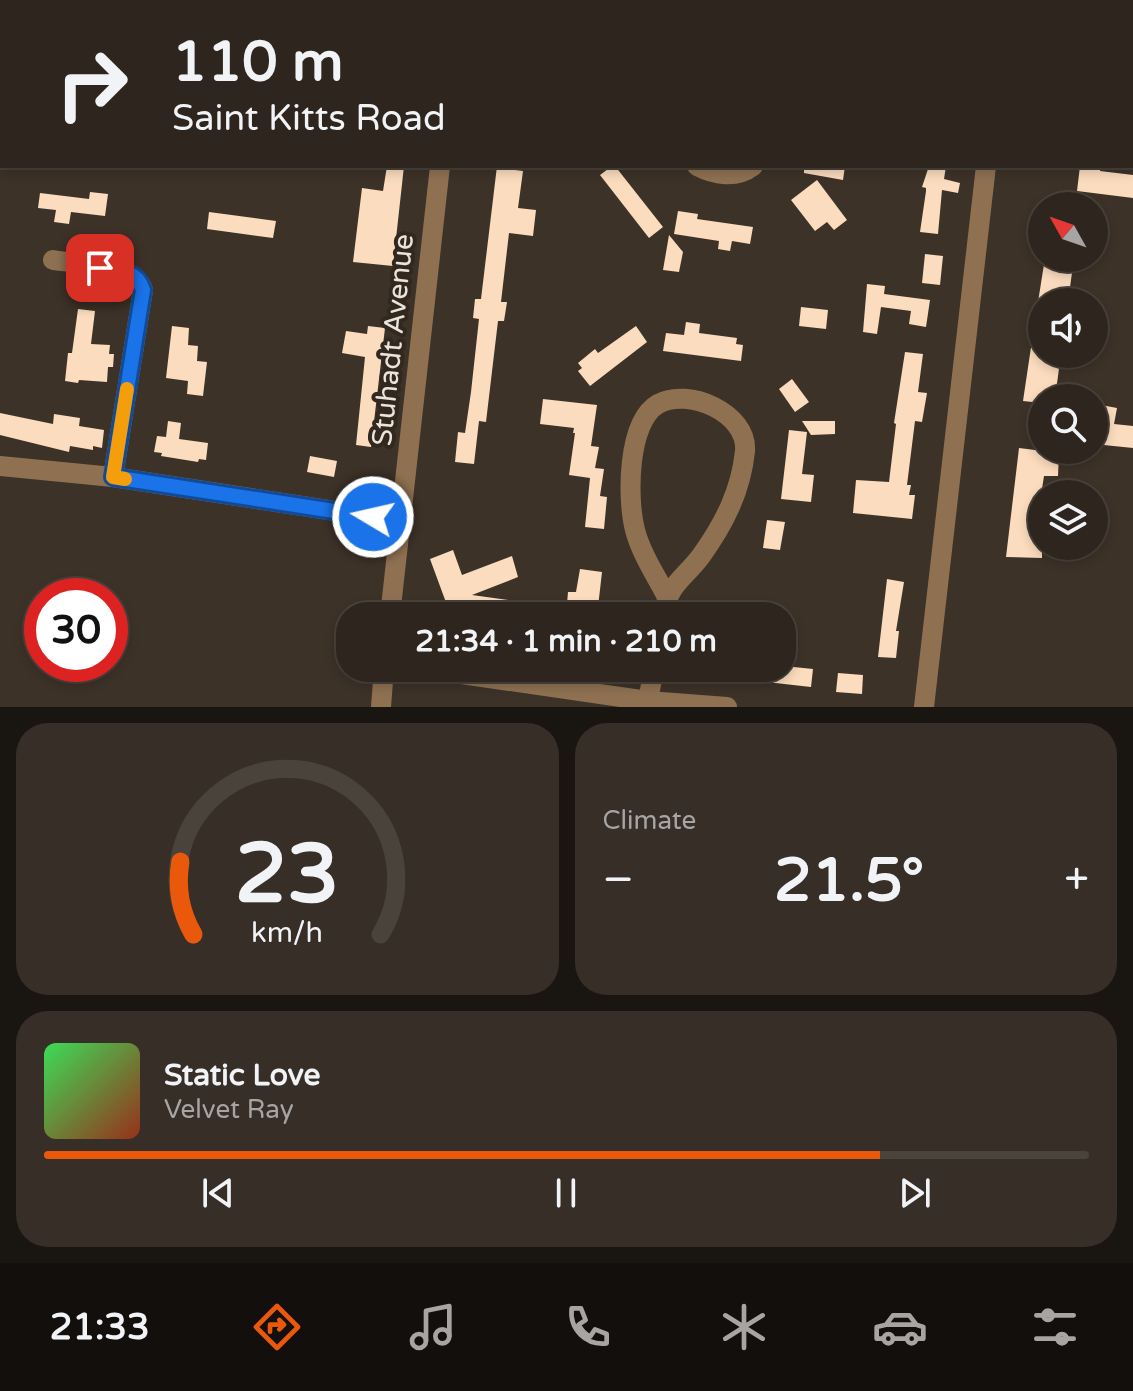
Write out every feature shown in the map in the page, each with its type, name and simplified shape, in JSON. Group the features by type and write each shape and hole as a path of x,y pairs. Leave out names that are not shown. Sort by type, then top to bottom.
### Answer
{"street":[{"name":"Stuhadt Avenue","path":"392,602 440,168"},
{"path":"702,168 716,174 733,175 749,168"},
{"path":"924,707 986,168"},
{"path":"53,260 124,271 136,278 143,290 113,477"},
{"path":"665,602 666,595 700,558 730,508 741,482 745,446 743,434 724,412 679,397 655,406 644,420 635,441 629,499 643,554 666,595"},
{"path":"0,466 113,477 401,521"},
{"path":"381,707 383,682"},
{"path":"517,682 648,701 727,707"},
{"path":"648,701 651,682"}],"building":[{"path":"387,168 404,168 393,266 353,262 362,188 383,191"},
{"path":"497,168 516,168 523,171 518,208 536,210 533,236 509,233 501,302 507,302 504,321 498,321 486,422 479,421 474,464 455,462 458,432 465,433 471,392 479,319 473,318 475,299 481,299"},
{"path":"609,168 617,168 663,227 649,238 600,175"},
{"path":"804,168 845,168 843,180 804,173"},
{"path":"928,168 946,168 944,179 960,183 958,193 942,190 938,234 920,232 926,191 922,187"},
{"path":"1080,168 1101,168 1100,171 1133,175 1133,198 1108,195 1108,192 1077,191"},
{"path":"817,180 847,220 834,230 827,222 815,231 791,200"},
{"path":"90,192 108,194 105,216 71,212 69,224 54,222 56,210 38,208 40,193 89,199"},
{"path":"678,211 698,214 697,219 753,227 750,244 732,241 730,251 718,249 719,241 674,234"},
{"path":"209,212 276,221 273,238 207,229"},
{"path":"669,235 683,252 679,272 663,270"},
{"path":"925,254 943,256 940,285 922,283"},
{"path":"1043,272 1072,272 1070,288 1040,288"},
{"path":"867,284 885,286 884,294 930,300 926,327 909,324 911,311 881,307 877,334 863,332"},
{"path":"801,307 828,310 826,329 799,326"},
{"path":"78,309 95,311 91,344 110,345 109,354 114,354 113,367 108,367 107,382 65,381"},
{"path":"686,322 700,324 699,333 737,338 736,344 743,345 741,361 663,351 666,333 684,335"},
{"path":"172,326 189,328 188,345 198,346 197,361 207,362 203,396 187,394 188,381 166,378"},
{"path":"368,326 385,328 371,447 356,445 365,357 342,353 346,331 367,334"},
{"path":"636,326 647,342 590,386 578,371 582,368 578,363 595,349 598,353"},
{"path":"905,352 923,354 918,392 927,393 922,422 915,421 907,485 911,485 909,495 915,495 912,519 853,513 856,480 889,482"},
{"path":"1028,367 1059,368 1057,384 1028,384 1028,402 1023,401"},
{"path":"792,379 809,402 795,412 779,389"},
{"path":"543,399 597,405 591,446 599,447 595,468 604,469 600,496 607,497 604,529 585,527 590,478 569,475 574,428 540,424"},
{"path":"1108,406 1117,408 1114,424 1133,426 1133,448 1108,445"},
{"path":"0,413 53,424 54,414 80,418 79,426 104,430 102,448 93,446 93,450 70,446 69,452 0,435"},
{"path":"168,421 181,423 179,439 208,443 206,460 199,459 198,462 154,452 157,436 166,437"},
{"path":"802,421 835,421 835,434 811,435"},
{"path":"789,430 807,432 802,474 814,475 811,502 781,499"},
{"path":"1019,448 1028,449 1028,464 1059,464 1058,476 1028,480 1028,558 1006,557"},
{"path":"310,456 337,461 334,477 307,472"},
{"path":"767,520 785,522 780,550 763,548"},
{"path":"453,550 462,575 512,556 518,577 472,595 522,602 446,602 430,559"},
{"path":"580,569 602,572 599,602 567,602 568,592 576,592"},
{"path":"887,579 904,582 896,631 899,631 896,658 878,657"},
{"path":"796,667 813,669 811,687 766,682 796,682"},
{"path":"838,673 863,675 862,694 836,692"}],"slow traffic":[{"path":"125,479 113,477 127,389"}],"route":[{"path":"100,268 130,273 141,283 143,290 113,477 373,517"}]}
